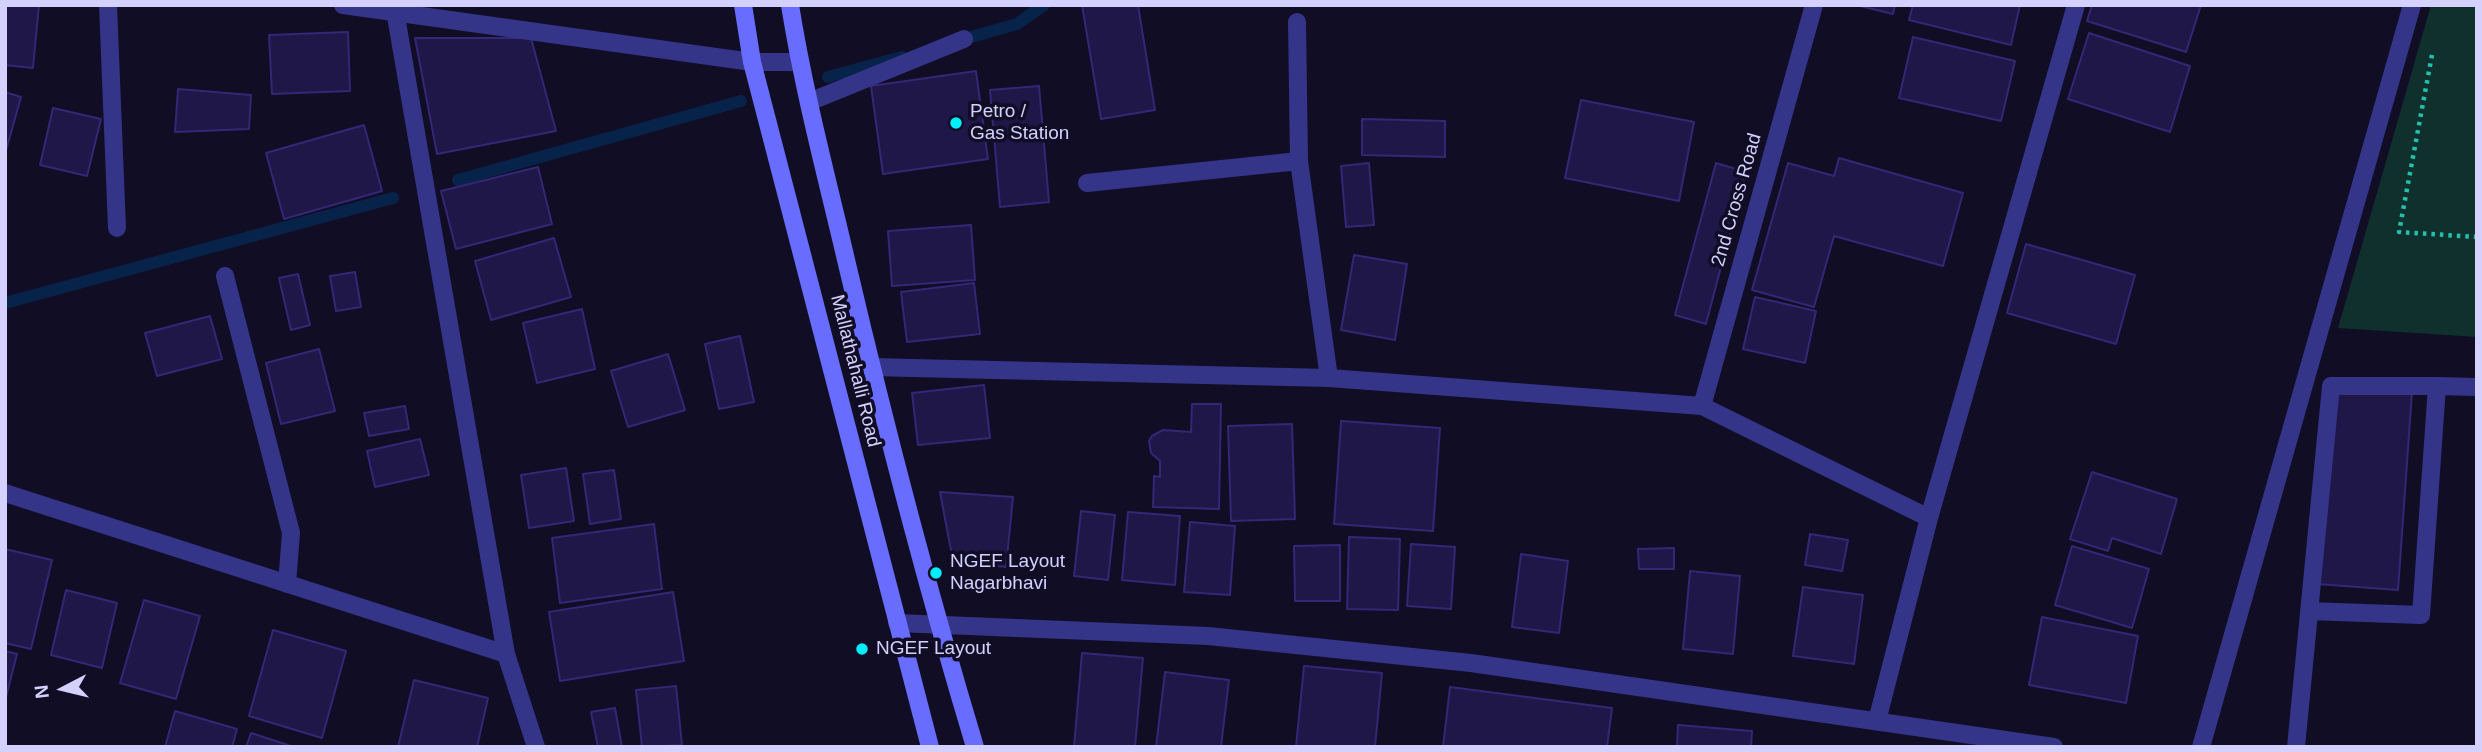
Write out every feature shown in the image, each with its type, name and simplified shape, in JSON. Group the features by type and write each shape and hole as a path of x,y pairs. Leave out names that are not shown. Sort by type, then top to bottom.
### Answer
{"main road":[{"name":"Mallathahalli Road","path":"743,5 752,62 930,747"},
{"name":"Mallathahalli Road","path":"790,5 799,62 872,367 938,625 975,747"}],"street":[{"path":"108,5 117,228"},
{"path":"343,5 395,8 752,62 799,62"},
{"name":"2nd Cross Road","path":"1702,406 1814,5"},
{"path":"1877,721 1929,517 2076,5"},
{"path":"2202,747 2412,5"},
{"path":"395,8 506,654 536,747"},
{"path":"1297,22 1298,161 1329,378"},
{"path":"809,102 964,39"},
{"path":"1087,183 1298,161"},
{"path":"225,276 291,533 287,584"},
{"path":"872,367 1329,378 1702,406 1929,517"},
{"path":"2296,747 2331,386 2477,387"},
{"path":"2309,611 2421,615 2437,386"},
{"path":"5,493 506,654"},
{"path":"897,624 1208,636 1430,659 2054,747"}],"path":[{"path":"2434,45 2399,232 2477,237"}],"green space":[{"path":"2431,5 2477,5 2477,337 2338,328"}],"building":[{"path":"5,5 39,5 33,68 5,65"},
{"path":"1082,5 1138,5 1155,110 1101,119"},
{"path":"1856,5 1895,5 1893,14"},
{"path":"1913,5 2020,5 2011,45 1909,20"},
{"path":"2092,5 2201,5 2186,52 2087,21"},
{"path":"348,32 350,91 272,94 269,35"},
{"path":"2089,33 2190,66 2170,132 2068,99"},
{"path":"1913,37 2015,61 2001,121 1899,98"},
{"path":"415,38 531,38 556,131 437,154"},
{"path":"976,71 988,159 883,174 871,86"},
{"path":"1039,86 1049,202 1000,207 990,90"},
{"path":"178,89 251,95 249,129 175,132"},
{"path":"5,92 21,97 5,154"},
{"path":"1581,100 1694,122 1679,201 1565,178"},
{"path":"53,108 101,119 87,176 40,165"},
{"path":"1362,119 1445,121 1445,157 1362,155"},
{"path":"364,125 382,191 284,219 266,153"},
{"path":"1839,158 1963,193 1943,266 1834,236 1814,307 1752,290 1788,163 1834,176"},
{"path":"1369,163 1374,225 1346,227 1341,166"},
{"path":"1716,163 1746,172 1706,324 1675,315"},
{"path":"538,167 552,224 456,249 441,191"},
{"path":"971,225 975,280 892,286 888,231"},
{"path":"554,238 571,297 491,320 475,261"},
{"path":"2026,244 2135,275 2116,344 2007,313"},
{"path":"1354,255 1407,264 1395,340 1341,330"},
{"path":"355,272 361,307 336,311 330,276"},
{"path":"298,274 310,325 291,330 279,278"},
{"path":"974,283 980,334 907,342 901,292"},
{"path":"1755,297 1816,311 1805,363 1743,349"},
{"path":"582,309 595,369 537,383 523,323"},
{"path":"210,316 222,359 157,376 145,333"},
{"path":"740,336 754,402 719,409 705,344"},
{"path":"319,349 335,411 281,424 266,363"},
{"path":"668,354 685,410 628,427 611,371"},
{"path":"984,385 990,438 918,445 912,393"},
{"path":"2331,386 2412,392 2398,590 2317,584"},
{"path":"1192,404 1221,404 1219,509 1153,507 1154,476 1160,477 1160,461 1151,453 1149,441 1163,430 1191,432"},
{"path":"405,406 409,429 369,436 364,413"},
{"path":"1341,421 1440,428 1433,531 1334,524"},
{"path":"1292,424 1295,519 1231,521 1228,426"},
{"path":"420,439 429,475 375,487 367,451"},
{"path":"566,468 574,521 529,528 521,475"},
{"path":"614,470 621,519 590,524 583,474"},
{"path":"2092,472 2177,499 2161,554 2112,538 2108,551 2070,539"},
{"path":"940,492 1013,497 1006,567 953,561"},
{"path":"1081,511 1115,515 1108,580 1074,576"},
{"path":"1128,512 1180,516 1175,585 1122,580"},
{"path":"1190,522 1235,526 1230,595 1184,592"},
{"path":"654,524 662,589 560,603 552,538"},
{"path":"1810,534 1848,540 1842,571 1805,565"},
{"path":"1349,537 1400,539 1398,610 1347,609"},
{"path":"1411,544 1455,547 1451,609 1407,606"},
{"path":"1340,545 1340,601 1295,601 1294,546"},
{"path":"2072,546 2149,569 2132,628 2055,605"},
{"path":"1674,548 1674,569 1639,569 1638,549"},
{"path":"5,549 52,560 31,649 5,643"},
{"path":"1521,554 1568,561 1559,633 1512,627"},
{"path":"1690,571 1740,576 1733,654 1683,649"},
{"path":"1803,587 1863,595 1854,664 1793,656"},
{"path":"66,590 117,603 102,668 51,655"},
{"path":"673,592 684,661 560,681 549,612"},
{"path":"144,600 200,616 176,699 120,683"},
{"path":"2042,617 2138,636 2126,703 2029,685"},
{"path":"273,630 346,651 322,738 249,716"},
{"path":"5,651 17,654 5,701"},
{"path":"1082,653 1143,658 1135,747 1074,747"},
{"path":"1304,666 1382,673 1375,747 1296,747"},
{"path":"1165,672 1229,680 1221,747 1156,747"},
{"path":"414,680 488,698 477,747 398,747"},
{"path":"676,686 682,745 642,747 636,690"},
{"path":"1450,687 1612,708 1607,747 1443,747"},
{"path":"615,708 622,747 598,747 591,712"},
{"path":"175,711 237,729 232,747 165,747"},
{"path":"1678,725 1752,731 1751,747 1677,747"},
{"path":"251,733 294,747 246,747"}],"waterway":[{"path":"957,41 1017,24 1044,5"},
{"path":"828,77 902,57"},
{"path":"458,180 741,101"},
{"path":"5,303 393,198"}],"place":[{"name":"Petro / Gas Station","path":"956,123"},
{"name":"NGEF Layout Nagarbhavi","path":"936,573"},
{"name":"NGEF Layout","path":"862,649"}]}
